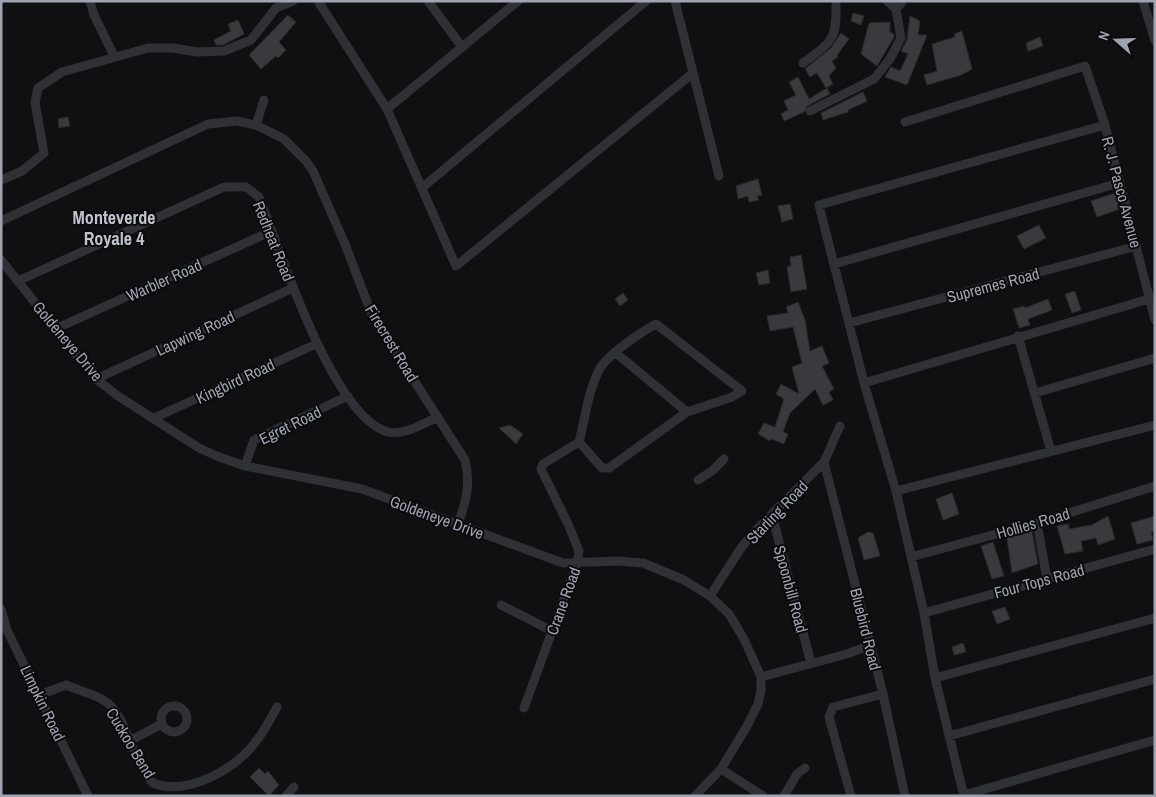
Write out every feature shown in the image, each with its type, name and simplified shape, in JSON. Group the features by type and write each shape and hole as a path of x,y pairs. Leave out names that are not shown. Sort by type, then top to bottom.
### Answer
{"street":[{"path":"90,1 94,15 114,56"},
{"path":"1,180 22,171 44,153 35,103 38,88 62,72 148,48 173,48 197,52 224,51 251,40 276,8 293,1"},
{"path":"318,1 387,109 456,266 693,73"},
{"path":"428,1 462,47"},
{"path":"387,109 518,1"},
{"path":"423,188 646,1"},
{"path":"675,1 719,176"},
{"path":"803,63 830,43 836,23 836,1"},
{"path":"810,111 874,79 890,60 900,38 896,9 887,1"},
{"path":"896,9 903,1"},
{"path":"1154,35 1144,5 1155,6"},
{"name":"R. J. Pasco Avenue","path":"906,122 1085,66 1105,125 1155,320"},
{"path":"256,125 264,100"},
{"name":"Firecrest Road","path":"1,221 208,124 237,121 256,125 284,139 313,171 345,244 372,315 465,460 469,475 468,493 458,524"},
{"path":"1105,125 819,205 864,383 896,491 924,613 935,678 964,796 1155,740"},
{"path":"834,264 1119,183"},
{"name":"Redheat Road","path":"18,280 224,187 246,187 259,197 316,344 364,418 389,432 404,431 438,417"},
{"name":"Warbler Road","path":"55,329 272,231"},
{"name":"Supremes Road","path":"849,324 1137,246"},
{"name":"Goldeneye Drive","path":"1,260 96,379 118,396 200,448 246,466 362,489 563,563 618,561 643,563 684,580 710,596 729,614 744,639 761,677"},
{"name":"Lapwing Road","path":"96,379 293,288"},
{"path":"864,383 1018,336 1149,299"},
{"path":"656,324 742,391 732,397 687,412 609,468 602,468 579,442 596,377 600,368 616,353 656,324"},
{"path":"1018,336 1051,451"},
{"name":"Kingbird Road","path":"154,418 316,344"},
{"path":"616,353 687,412"},
{"path":"1035,394 1155,358"},
{"name":"Egret Road","path":"246,466 254,440 348,396"},
{"path":"896,491 1155,424"},
{"name":"Starling Road","path":"710,596 741,548 824,462 840,426"},
{"name":"Crane Road","path":"524,708 577,563 579,551 541,469 543,464 579,442"},
{"path":"698,480 712,472 724,459"},
{"name":"Bluebird Road","path":"824,462 883,694 905,796"},
{"name":"Hollies Road","path":"911,557 1037,523 1155,486"},
{"name":"Spoonbill Road","path":"772,515 811,664"},
{"path":"1037,523 1047,579"},
{"name":"Four Tops Road","path":"924,613 1155,549"},
{"path":"501,605 552,631"},
{"name":"Limpkin Road","path":"1,610 7,630 88,796"},
{"path":"935,678 1155,618"},
{"path":"695,796 721,769 758,704 761,677 811,664 870,645"},
{"path":"950,736 1155,679"},
{"name":"Cuckoo Bend","path":"39,695 66,685 102,699 112,707 143,769 154,783 170,792 190,794 208,786 237,762 257,741 278,707"},
{"path":"851,796 829,717 830,711 833,707 883,694"},
{"path":"129,741 162,724"},
{"path":"784,796 797,774 805,768"},
{"path":"721,769 763,796"},
{"path":"286,796 294,787"}],"building":[{"path":"853,13 864,16 861,25 851,21"},
{"path":"288,15 296,22 279,42 286,50 278,58 276,56 261,69 249,55"},
{"path":"910,16 920,21 918,35 927,35 907,85 885,77 891,67 900,71 908,54 901,51 907,40"},
{"path":"238,20 244,34 223,45 216,45 214,40 231,31 228,24"},
{"path":"890,22 890,32 894,34 894,37 877,66 861,54 869,23"},
{"path":"962,31 972,69 961,75 927,85 924,75 937,71 932,44 955,37 954,34"},
{"path":"841,33 849,39 837,55 838,57 832,61 836,68 829,76 833,84 826,88 817,73 810,77 805,69 831,48"},
{"path":"1040,37 1043,46 1028,51 1026,43"},
{"path":"798,77 809,99 827,88 830,94 807,106 804,112 784,121 781,114 788,110 784,101 796,95 789,82"},
{"path":"863,92 867,101 848,110 848,112 823,120 821,113"},
{"path":"68,117 70,126 59,128 58,119"},
{"path":"758,179 762,195 757,196 759,200 749,202 748,196 738,199 736,186"},
{"path":"1115,193 1120,209 1097,217 1091,201"},
{"path":"790,204 793,219 782,222 778,206"},
{"path":"1039,225 1046,238 1024,249 1017,236"},
{"path":"801,255 807,289 791,292 787,267 791,266 790,257"},
{"path":"768,270 770,283 759,285 756,273"},
{"path":"1075,291 1081,310 1072,313 1065,294"},
{"path":"623,293 628,300 620,306 615,299"},
{"path":"1048,299 1052,310 1028,319 1030,325 1019,328 1013,309 1024,306 1025,308"},
{"path":"798,302 805,320 810,351 822,346 829,363 822,366 834,389 829,392 833,400 823,405 815,389 790,413 783,432 788,434 784,444 772,439 770,441 758,434 764,423 775,427 784,399 776,394 781,384 799,394 792,367 802,363 793,327 770,331 767,316 788,313 786,307"},
{"path":"510,425 523,434 516,444 499,428"},
{"path":"952,493 959,514 943,520 936,499"},
{"path":"1108,516 1115,539 1098,545 1096,538 1081,541 1083,551 1065,554 1057,526 1069,524 1069,529 1092,525"},
{"path":"1155,516 1155,531 1151,532 1153,540 1137,544 1131,523"},
{"path":"1032,531 1038,564 1012,573 1007,538"},
{"path":"868,532 873,533 880,556 864,560 858,538"},
{"path":"993,542 1004,576 992,579 981,546"},
{"path":"1005,607 1010,619 997,624 992,611"},
{"path":"963,643 966,652 954,655 952,647"},
{"path":"259,768 265,774 268,771 279,785 269,796 250,777"}],"district":[{"name":"Monteverde Royale 4","path":"114,227"}]}
